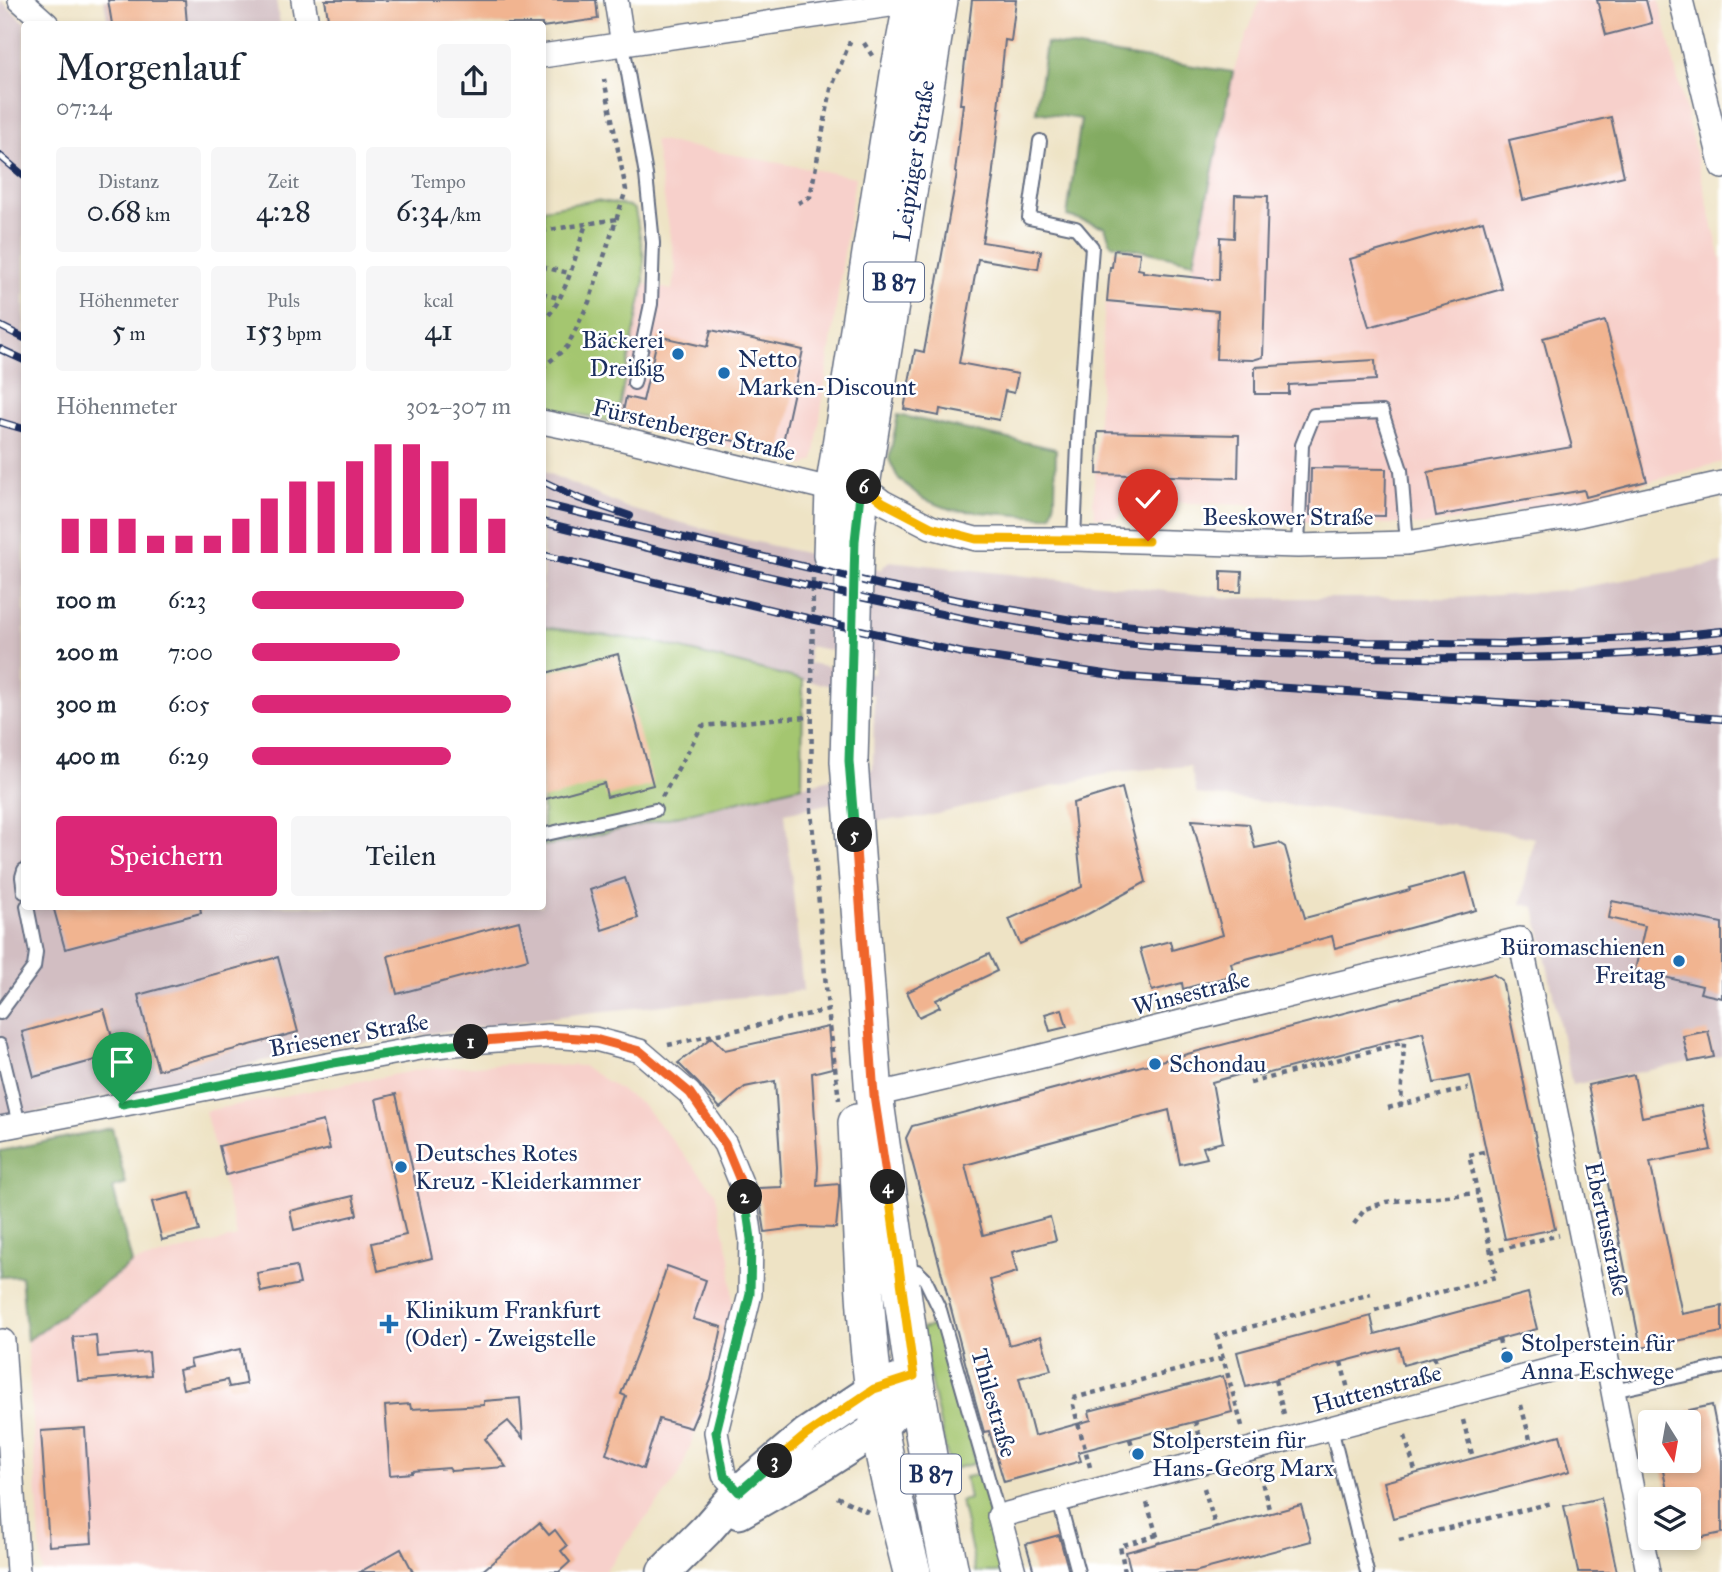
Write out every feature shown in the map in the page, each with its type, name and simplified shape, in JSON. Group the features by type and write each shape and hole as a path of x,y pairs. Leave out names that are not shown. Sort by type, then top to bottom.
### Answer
{"main road":[{"name":"Leipziger Straße","path":"912,1572 880,1427 867,1324 857,1120 829,767 848,487 900,68 922,0"},
{"name":"Leipziger Straße","path":"848,487 855,541 849,761 874,1095 914,1376 950,1572"}],"street":[{"path":"20,0 44,21"},
{"path":"303,0 306,21"},
{"path":"616,0 623,45"},
{"path":"546,55 922,0"},
{"path":"1681,0 1722,167"},
{"name":"Fürstenberger Straße","path":"546,423 848,487"},
{"name":"Beeskower Straße","path":"848,487 931,527 976,539 1074,539 1298,546 1407,542 1570,516 1722,482"},
{"name":"Winsestraße","path":"874,1095 1020,1062 1520,939"},
{"name":"Ebertusstraße","path":"1520,939 1648,1572"},
{"name":"Briesener Straße","path":"10,1126 438,1046 548,1036 595,1039 640,1051 690,1093 725,1144 744,1190 751,1239 750,1294 716,1432 724,1475 739,1492"},
{"path":"3,1341 18,1572"},
{"name":"Huttenstraße","path":"999,1516 1606,1355"},
{"path":"664,1572 739,1492 806,1435 874,1389 914,1376"},
{"path":"706,1530 821,1465 880,1427 899,1407 914,1376"},
{"name":"Thilestraße","path":"999,1516 1014,1572"}],"lane":[{"path":"623,45 644,162 653,243 651,304 634,383"},
{"path":"1040,141 1029,218 1076,228 1093,247 1079,421 1074,539"},
{"path":"1298,546 1302,445 1314,415 1381,412 1401,470 1407,542"},
{"path":"546,834 655,810"},
{"path":"0,1013 34,967 36,953 28,910"},
{"path":"0,1045 10,1126"},
{"name":"Thilestraße","path":"900,1272 917,1271 925,1279 940,1310 999,1516"},
{"path":"1613,1391 1722,1367"},
{"path":"1331,1428 1367,1572"},
{"path":"1059,1501 1078,1572"}],"path":[{"path":"798,203 810,197 831,89 852,39"},
{"path":"546,365 568,347 589,302 626,190 604,79"},
{"path":"546,230 617,219"},
{"path":"546,318 561,299 586,224"},
{"path":"546,268 569,272"},
{"path":"546,294 561,299"},
{"path":"640,1051 828,1010 811,810 813,568"},
{"path":"655,810 702,726 811,717"},
{"path":"1250,1083 1404,1042 1401,1105"},
{"path":"1388,1108 1468,1088"},
{"path":"1375,1310 1496,1278 1469,1155 1484,1152"},
{"path":"1354,1224 1365,1209 1386,1202 1478,1194"},
{"path":"1491,1252 1580,1230"},
{"path":"1242,1426 1217,1336 1371,1294"},
{"path":"1499,1339 1503,1358"},
{"path":"1434,1356 1439,1374"},
{"path":"1090,1467 1073,1405 1074,1398 1223,1358"},
{"path":"1341,1362 1350,1397"},
{"path":"1275,1380 1284,1414"},
{"path":"1521,1405 1531,1443"},
{"path":"1463,1420 1473,1458"},
{"path":"1195,1421 1200,1437"},
{"path":"1405,1436 1416,1474"},
{"path":"1130,1439 1135,1455"},
{"path":"1260,1474 1270,1513"},
{"path":"1205,1488 1216,1528"},
{"path":"836,1497 873,1514"},
{"path":"1147,1503 1159,1543"},
{"path":"1399,1540 1552,1503"},
{"path":"1125,1572 1119,1546 1157,1535"}],"shaded area":[{"path":"0,0 24,21 21,21 21,910 546,910 546,846 873,769 874,695 803,680 655,642 546,627 546,472 630,509 743,539 880,570 889,561 1230,598 1455,598 1565,590 1722,563 1722,1056 1572,1085 1535,907 1521,904 1534,838 1500,831 1197,794 1190,766 1114,772 925,817 873,821 872,794 785,813 803,991 586,1013 321,1048 0,1120","holes":["809,646 874,659 874,674 809,663"]},
{"path":"104,0 276,0 280,21 108,21"},
{"path":"1260,0 1659,0 1722,264 1722,462 1584,499 1427,525 1276,521 1251,505 1132,501 1118,518 1095,517 1093,503 1105,303 1188,310 1194,262 1233,72"},
{"path":"654,140 855,177 814,460 805,465 616,423 644,284 672,290 676,268"},
{"name":"Klinikum Frankfurt (Oder) - Zweigstelle","path":"508,1064 583,1066 642,1104 715,1192 730,1257 733,1308 715,1379 679,1476 604,1572 42,1572 27,1341 132,1263 237,1237 205,1111 423,1069"}],"green space":[{"path":"1046,43 1233,72 1194,262 1111,244 1105,227 1067,216 1081,119 1036,112"},
{"path":"596,200 629,206 635,210 644,258 644,284 616,423 546,407 546,208"},
{"path":"898,415 1056,449 1052,515 1042,517 952,510 923,499 898,478 889,459"},
{"path":"546,628 655,642 803,680 802,786 546,846"},
{"path":"112,1128 126,1184 113,1188 132,1263 27,1341 21,1276 0,1277 0,1151"},
{"path":"940,1324 976,1463 953,1469 951,1459 948,1460 921,1329"},
{"path":"983,1474 1008,1572 976,1572 961,1501 969,1499 965,1477"}],"building":[{"path":"108,0 185,0 187,21 112,21"},
{"path":"325,0 596,0 598,19 546,26 546,21 328,21"},
{"path":"972,0 1016,0 1011,41 1005,40 993,179 982,242 1041,251 1038,269 978,259 959,363 1018,374 1014,393 1005,391 999,420 940,409 939,416 904,409 915,350 924,352 957,173 963,104 960,104"},
{"path":"1597,0 1646,0 1652,23 1606,35"},
{"path":"1611,117 1624,176 1523,200 1509,140"},
{"path":"1235,195 1268,196 1263,357 1253,360 1216,359 1218,311 1107,301 1114,250 1140,253 1138,269 1143,272 1219,280 1220,237 1234,238"},
{"path":"1483,221 1502,289 1369,327 1350,259"},
{"path":"1605,321 1647,481 1586,497 1584,490 1436,516 1428,472 1572,447 1543,338"},
{"name":"Netto Marken-Discount","path":"711,330 803,350 781,451 622,417 626,397 643,401 658,336 707,347"},
{"path":"1375,360 1376,380 1289,385 1289,394 1255,394 1255,367"},
{"path":"1098,432 1239,435 1238,478 1097,474"},
{"path":"1311,468 1386,469 1385,516 1310,515"},
{"path":"1221,571 1242,572 1241,592 1221,592"},
{"path":"618,654 653,785 607,797 604,783 546,799 546,673"},
{"path":"1122,788 1146,882 1088,914 1020,944 1009,919 1082,887 1073,803"},
{"path":"1192,820 1249,824 1255,848 1279,843 1285,847 1305,918 1466,873 1476,910 1335,948 1332,936 1231,963 1234,975 1183,989 1182,983 1152,991 1140,949 1170,941 1172,950 1223,935"},
{"path":"625,878 638,918 602,930 590,890"},
{"path":"1612,901 1722,923 1722,998 1700,993 1702,986 1635,970 1645,926 1609,918"},
{"path":"54,910 201,910 201,913 65,949"},
{"path":"519,921 528,959 397,994 388,956"},
{"path":"989,954 997,971 936,1000 940,1007 919,1017 907,992"},
{"path":"278,957 298,1032 158,1070 138,995"},
{"path":"1493,974 1502,980 1555,1229 1505,1239 1470,1076 1434,1083 1423,1032 1258,1076 1256,1070 1212,1082 1223,1142 1203,1147 1207,1158 1180,1164 1169,1110 965,1165 983,1235 1050,1217 1056,1240 1012,1252 1017,1272 990,1280 1009,1345 1041,1336 1051,1370 1019,1378 1034,1436 1091,1420 1089,1411 1223,1376 1232,1412 1078,1452 1081,1461 1004,1482 989,1431 984,1432 906,1138 912,1126"},
{"path":"104,1009 117,1054 34,1077 22,1032"},
{"path":"1062,1009 1067,1027 1050,1031 1045,1014"},
{"path":"828,1027 832,1068 812,1073 817,1186 839,1184 836,1228 803,1227 765,1232 758,1188 782,1187 775,1081 745,1087 720,1108 678,1063 712,1037 725,1050"},
{"path":"1708,1031 1714,1057 1689,1062 1683,1036"},
{"path":"1634,1075 1642,1117 1702,1105 1711,1150 1650,1162 1682,1314 1722,1306 1722,1332 1641,1348 1588,1085"},
{"name":"Deutsches Rotes Kreuz -Kleiderkammer","path":"396,1094 432,1258 378,1271 372,1243 406,1235 376,1099"},
{"path":"323,1121 330,1149 226,1175 219,1146"},
{"path":"190,1193 199,1231 162,1240 152,1202"},
{"path":"353,1196 357,1215 294,1230 290,1211"},
{"path":"296,1266 300,1284 261,1292 257,1273"},
{"path":"667,1266 706,1280 693,1319 722,1327 711,1380 691,1428 659,1419 643,1469 606,1454 626,1396 621,1394"},
{"path":"1528,1293 1537,1329 1403,1365 1399,1347 1246,1387 1237,1352 1371,1316 1375,1334"},
{"path":"96,1335 98,1357 149,1352 151,1375 78,1381 73,1337"},
{"path":"240,1349 246,1384 229,1387 227,1380 183,1389 179,1370 192,1367 190,1360"},
{"path":"520,1398 523,1438 508,1421 485,1439 506,1467 451,1471 449,1468 390,1475 385,1406 410,1404 411,1409 484,1405 484,1401"},
{"path":"1712,1405 1722,1455 1722,1533 1701,1537 1701,1487 1666,1487 1664,1474 1701,1474 1701,1410 1689,1410"},
{"path":"85,1428 92,1543 49,1546 41,1431"},
{"path":"1560,1435 1570,1471 1393,1518 1384,1482"},
{"path":"1601,1498 1617,1572 1578,1572 1564,1506"},
{"path":"1301,1505 1311,1541 1194,1572 1131,1572 1126,1552"},
{"path":"539,1523 549,1535 555,1530 567,1546 561,1551 570,1562 559,1572 481,1572"},
{"path":"1059,1535 1069,1572 1034,1572 1026,1544"},
{"path":"401,1549 413,1572 360,1572"}],"railway":[{"path":"0,156 21,174"},
{"path":"0,326 21,336"},
{"path":"0,349 21,359"},
{"path":"0,422 21,428"},
{"path":"546,483 578,498 630,516"},
{"path":"546,505 885,586 1072,620 1217,634 1368,642 1503,644 1722,631"},
{"path":"546,523 893,604 1025,630 1135,645 1267,654 1479,658 1625,654 1722,646"},
{"path":"546,556 963,653 1125,677 1722,719"}],"place":[{"name":"Bäckerei Dreißig","path":"678,354"},
{"name":"Netto Marken-Discount","path":"724,373"},
{"name":"Büromaschienen Freitag","path":"1679,961"},
{"name":"Schondau","path":"1155,1064"},
{"name":"Deutsches Rotes Kreuz -Kleiderkammer","path":"401,1167"},
{"name":"Klinikum Frankfurt (Oder) - Zweigstelle","path":"389,1324"},
{"name":"Stolperstein für Anna Eschwege","path":"1507,1357"},
{"name":"Stolperstein für Hans-Georg Marx","path":"1138,1454"}],"route":[{"path":"122,1104 426,1047 484,1041 548,1036 595,1039 640,1051 690,1093 725,1144 744,1190 751,1239 750,1294 716,1432 724,1475 739,1492 806,1435 874,1389 914,1376 874,1095 849,761 855,541 861,485 883,502 931,527 976,539 1148,541"}]}
